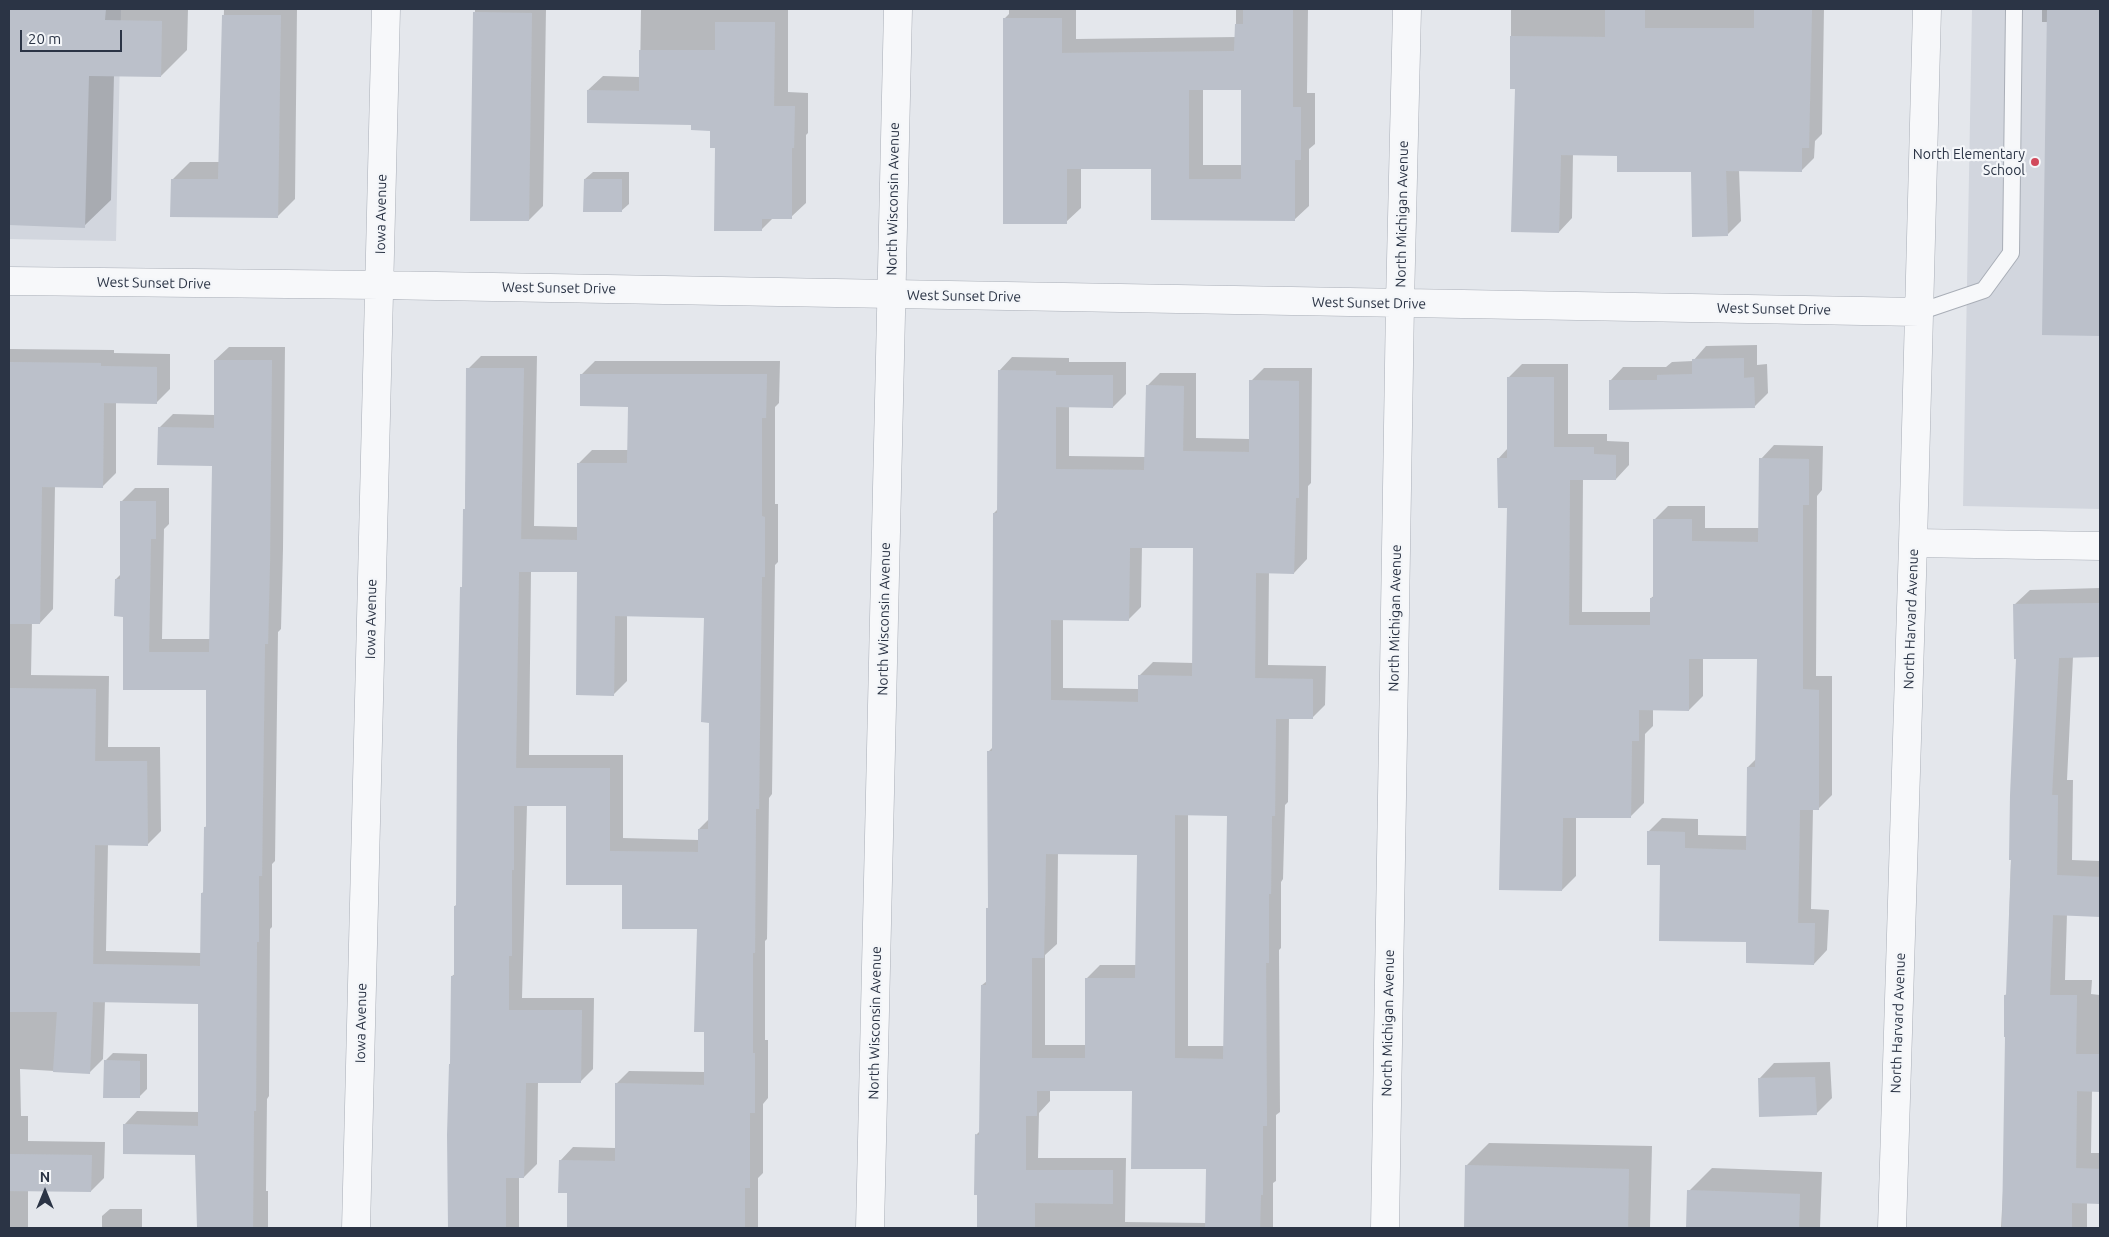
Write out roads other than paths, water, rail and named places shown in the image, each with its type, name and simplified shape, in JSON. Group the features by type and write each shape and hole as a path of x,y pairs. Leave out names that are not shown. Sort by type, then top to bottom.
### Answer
{"street":[{"name":"Iowa Avenue","path":"356,1228 386,9"},
{"name":"North Wisconsin Avenue","path":"870,1228 898,9"},
{"name":"North Michigan Avenue","path":"1385,1228 1400,303 1407,9"},
{"name":"North Harvard Avenue","path":"1892,1228 1927,9"},
{"name":"West Sunset Drive","path":"9,281 380,285 1919,312"},
{"path":"1913,543 2100,546"}],"lane":[{"path":"1919,312 1984,290 2011,253 2014,9"}],"place":[{"name":"North Elementary School","path":"2035,162"}]}
